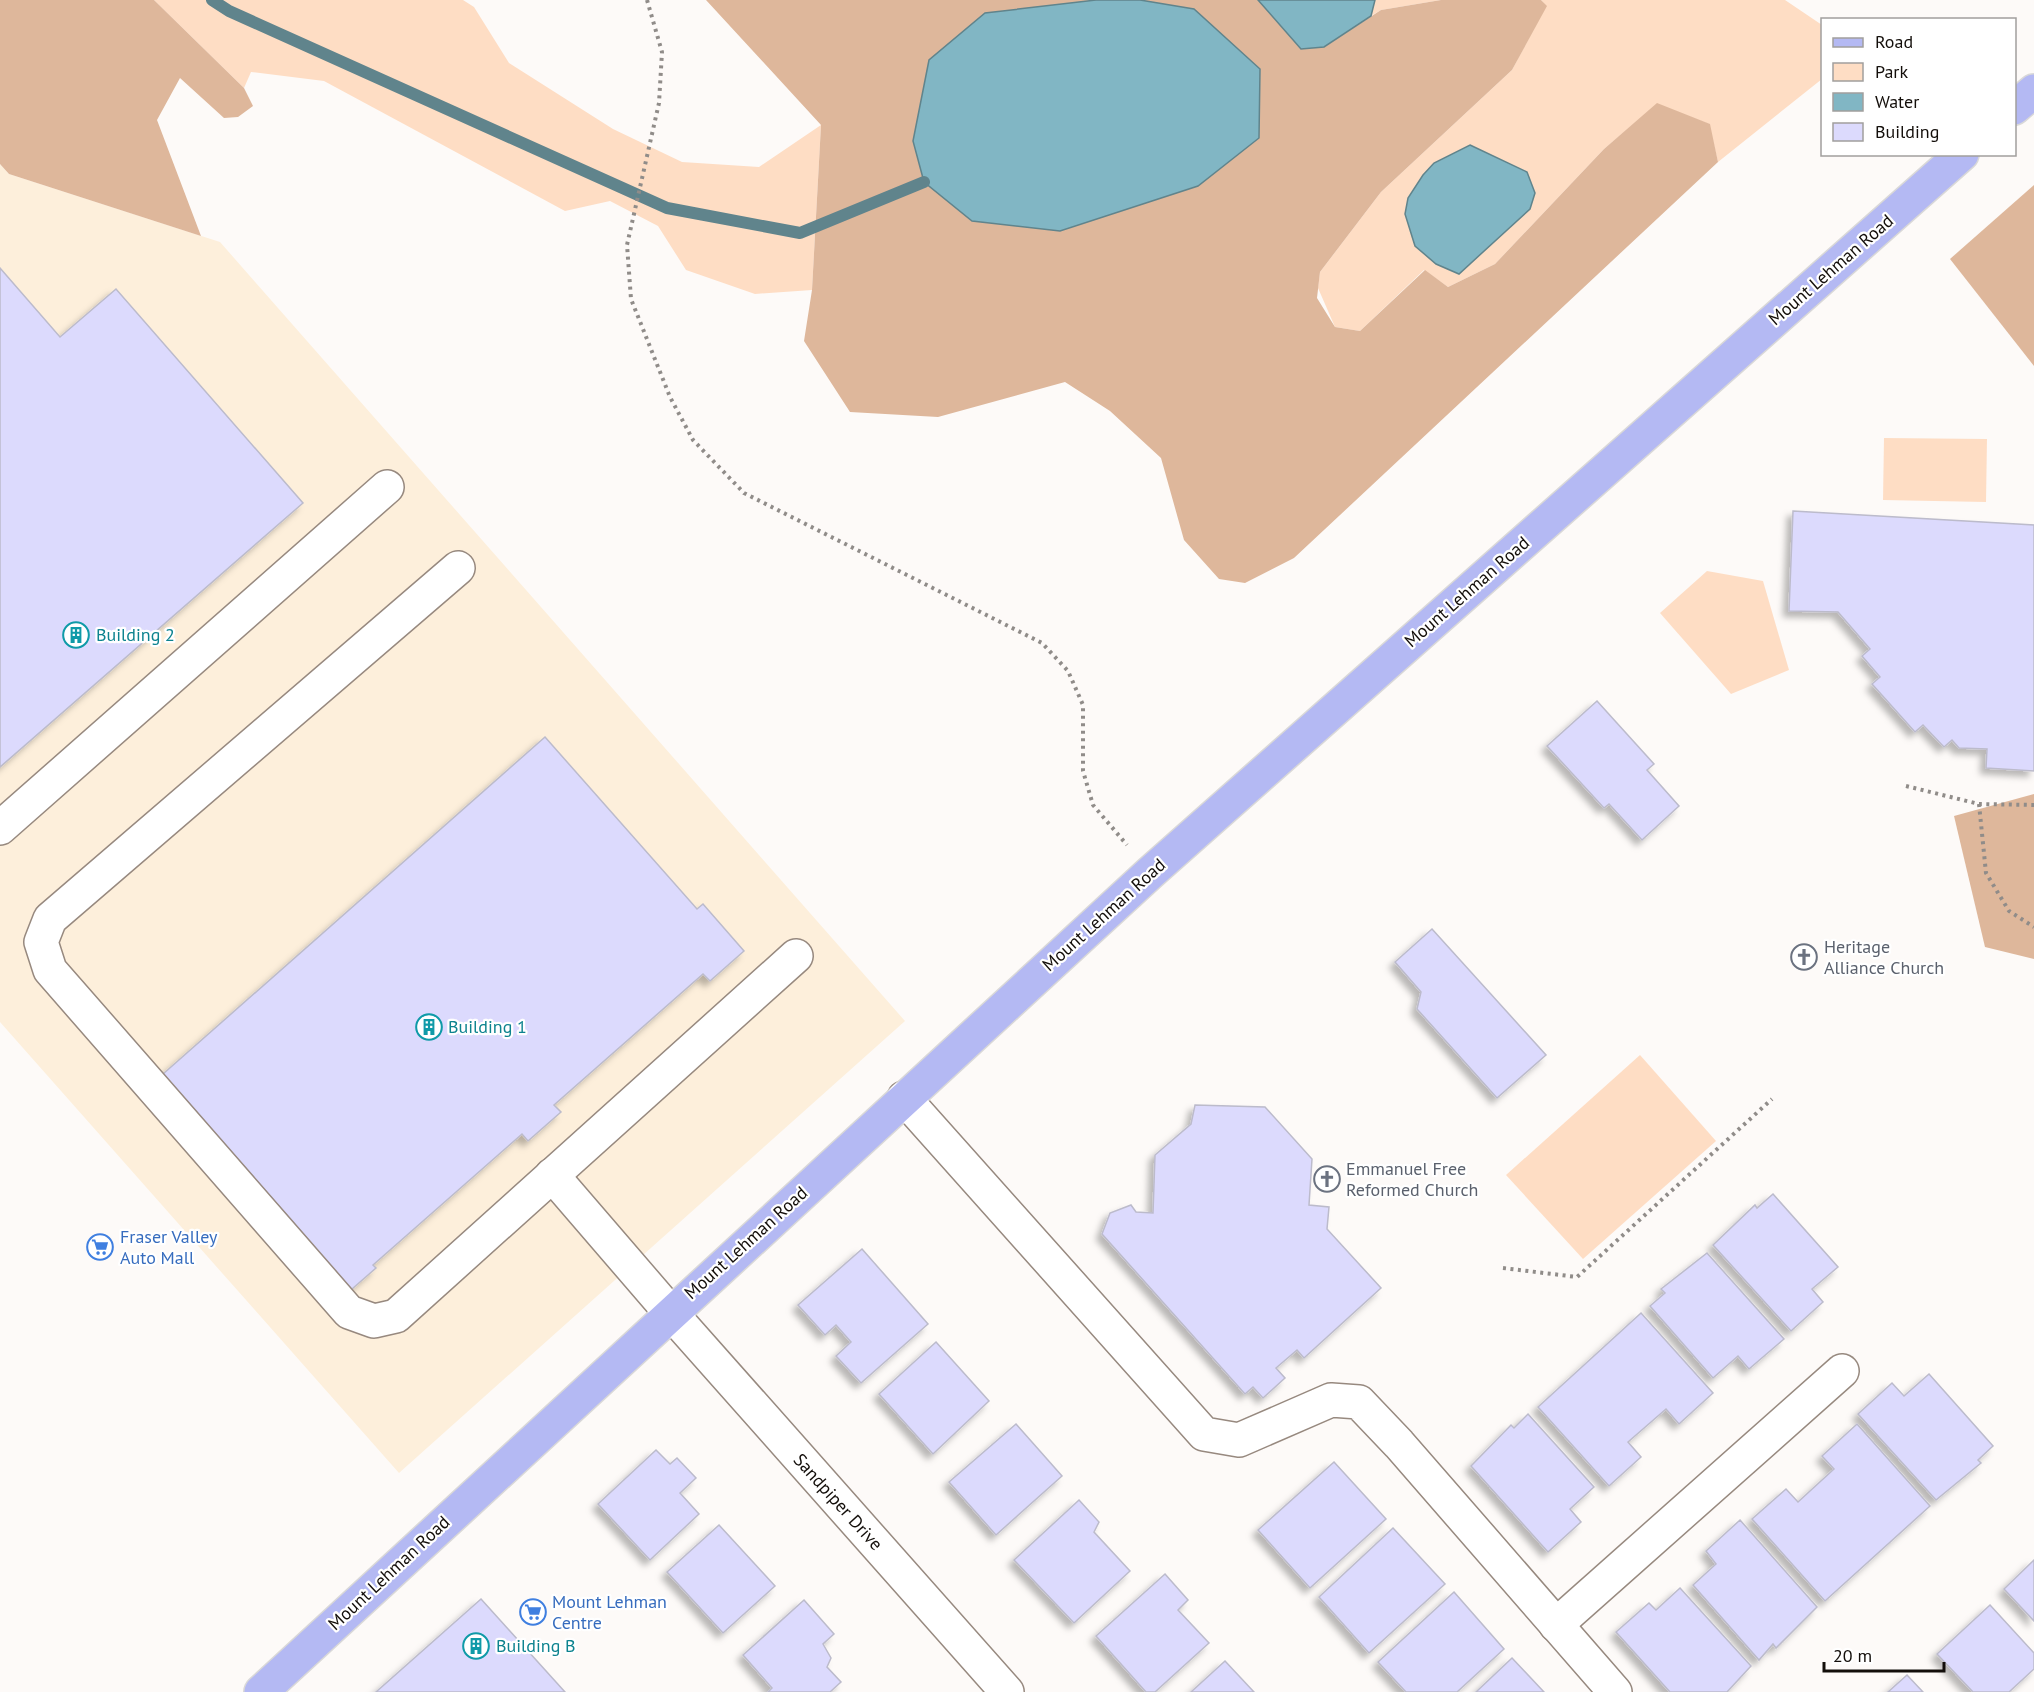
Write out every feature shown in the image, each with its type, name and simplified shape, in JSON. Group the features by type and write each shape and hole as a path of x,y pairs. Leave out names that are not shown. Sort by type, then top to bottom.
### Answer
{"main road":[{"path":"2016,106 2034,91"},
{"name":"Mount Lehman Road","path":"261,1692 670,1312 1150,873 1960,156"}],"street":[{"path":"0,828 387,487"},
{"path":"458,568 50,919 40,942 50,970 349,1312 374,1321 396,1316 796,956"},
{"path":"904,1098 1204,1434 1239,1440 1331,1400 1359,1402 1399,1444 1615,1692"},
{"name":"Sandpiper Drive","path":"552,1175 670,1312 1007,1692"},
{"path":"1556,1625 1842,1371"}],"path":[{"path":"647,0 662,52 659,103 627,245 631,299 670,397 693,440 744,493 1042,643 1068,671 1083,705 1083,771 1093,805 1150,873"},
{"path":"1906,786 1979,804 2034,806"},
{"path":"1979,804 1986,873 2009,911 2034,927"},
{"path":"1503,1268 1577,1276 1772,1099"}],"shaded area":[{"path":"0,0 154,0 244,88 253,106 238,117 224,118 180,78 157,120 201,236 9,174 0,164"},
{"path":"706,0 1258,0 1301,49 1324,47 1381,10 1441,0 1541,0 1547,6 1512,70 1381,192 1320,272 1317,298 1335,327 1360,331 1425,270 1448,287 1495,264 1604,149 1657,103 1710,124 1718,162 1294,558 1245,583 1219,579 1184,540 1161,458 1110,411 1065,382 938,417 850,412 804,341 812,290 821,125"},
{"path":"0,164 9,174 220,242 905,1021 399,1473 0,1022"},
{"path":"2034,185 2034,366 1950,259"},
{"path":"2034,794 2034,959 1985,947 1954,816"}],"green space":[{"path":"154,0 463,0 474,7 509,63 613,129 682,162 759,167 821,125 812,290 755,294 686,270 658,226 610,201 565,211 324,81 251,72 244,88"},
{"path":"1375,0 1441,0 1381,10 1371,16"},
{"path":"1541,0 1785,0 1821,24 1821,80 1718,162 1709,124 1657,104 1604,149 1495,264 1448,287 1424,270 1360,331 1335,327 1318,288 1320,272 1381,192 1512,70 1546,6"},
{"path":"1884,438 1987,439 1986,502 1883,500"},
{"path":"1707,571 1763,581 1789,670 1731,694 1660,613"},
{"path":"1640,1055 1716,1141 1583,1259 1506,1175"}],"water":[{"path":"1096,0 1140,0 1194,9 1260,69 1259,138 1198,186 1060,231 972,221 924,182 913,141 929,60 985,13"},
{"path":"1258,0 1375,0 1371,16 1324,47 1301,49"},
{"path":"1470,145 1527,172 1535,193 1530,209 1459,274 1436,264 1415,246 1405,214 1408,198 1434,163"}],"building":[{"name":"Building 2","path":"0,268 60,337 116,289 303,503 0,767"},
{"path":"1793,511 2034,525 2034,771 1986,768 1987,749 1959,748 1952,740 1944,747 1923,725 1915,732 1872,684 1880,677 1862,656 1870,649 1838,612 1789,611"},
{"path":"1597,701 1654,764 1647,770 1679,806 1642,840 1609,804 1604,808 1547,746"},
{"name":"Building 1","path":"545,737 697,909 703,904 744,951 710,981 703,974 554,1105 561,1112 528,1141 522,1134 373,1265 376,1268 344,1296 305,1252 313,1245 163,1074"},
{"path":"1432,929 1546,1055 1497,1098 1417,1009 1421,992 1395,962"},
{"path":"1195,1105 1265,1107 1312,1159 1309,1205 1329,1207 1327,1229 1381,1288 1304,1358 1297,1350 1276,1368 1285,1378 1263,1398 1253,1387 1245,1394 1102,1234 1110,1213 1131,1205 1136,1212 1153,1213 1155,1155 1191,1124"},
{"path":"1773,1194 1838,1267 1812,1289 1823,1302 1791,1331 1713,1245 1755,1205 1757,1208"},
{"path":"862,1249 928,1324 861,1383 836,1356 851,1342 836,1325 825,1335 798,1305"},
{"path":"1707,1253 1784,1339 1749,1369 1738,1356 1713,1378 1650,1306 1665,1293 1661,1289"},
{"path":"1641,1313 1713,1393 1679,1424 1666,1409 1628,1442 1641,1457 1609,1486 1538,1407"},
{"path":"936,1342 989,1401 933,1454 879,1394"},
{"path":"1929,1374 1993,1446 1978,1460 1981,1463 1936,1500 1858,1414 1892,1383 1904,1396"},
{"path":"1528,1414 1594,1487 1570,1509 1581,1522 1548,1552 1471,1466 1511,1425 1514,1428"},
{"path":"1016,1424 1062,1476 996,1535 949,1482"},
{"path":"1857,1424 1930,1506 1825,1601 1752,1519 1786,1489 1798,1502 1834,1469 1822,1456"},
{"path":"656,1450 670,1464 677,1458 696,1478 680,1493 699,1514 650,1560 598,1504"},
{"path":"1334,1462 1386,1519 1310,1588 1258,1530"},
{"path":"1079,1500 1099,1522 1094,1532 1130,1571 1074,1623 1014,1560"},
{"path":"1740,1520 1817,1607 1776,1648 1773,1644 1759,1660 1693,1585 1716,1564 1706,1551"},
{"path":"719,1525 775,1586 723,1633 667,1572"},
{"path":"1393,1528 1445,1584 1369,1653 1319,1597"},
{"path":"2034,1560 2034,1621 2004,1589"},
{"path":"1165,1574 1188,1600 1178,1610 1209,1643 1155,1692 1146,1692 1096,1636"},
{"path":"1680,1588 1751,1666 1727,1692 1670,1692 1616,1632 1649,1603 1656,1610"},
{"path":"1454,1592 1504,1649 1457,1692 1406,1692 1378,1662"},
{"name":"Building B","path":"481,1599 565,1692 376,1692"},
{"path":"804,1600 834,1634 823,1644 831,1658 827,1667 841,1682 830,1692 768,1692 772,1688 743,1655"},
{"path":"1990,1605 2034,1653 2034,1669 2009,1692 1973,1692 1937,1654"},
{"path":"1512,1658 1544,1692 1476,1692"},
{"path":"1225,1661 1254,1692 1191,1692"},
{"path":"1907,1675 1923,1692 1888,1692"}],"waterway":[{"path":"212,0 229,11 667,208 800,233 924,182"}],"place":[{"name":"Building 2","path":"76,635"},
{"name":"Heritage Alliance Church","path":"1804,957"},
{"name":"Building 1","path":"429,1027"},
{"name":"Emmanuel Free Reformed Church","path":"1327,1179"},
{"name":"Fraser Valley Auto Mall","path":"100,1247"},
{"name":"Mount Lehman Centre","path":"533,1612"},
{"name":"Building B","path":"476,1646"}]}
